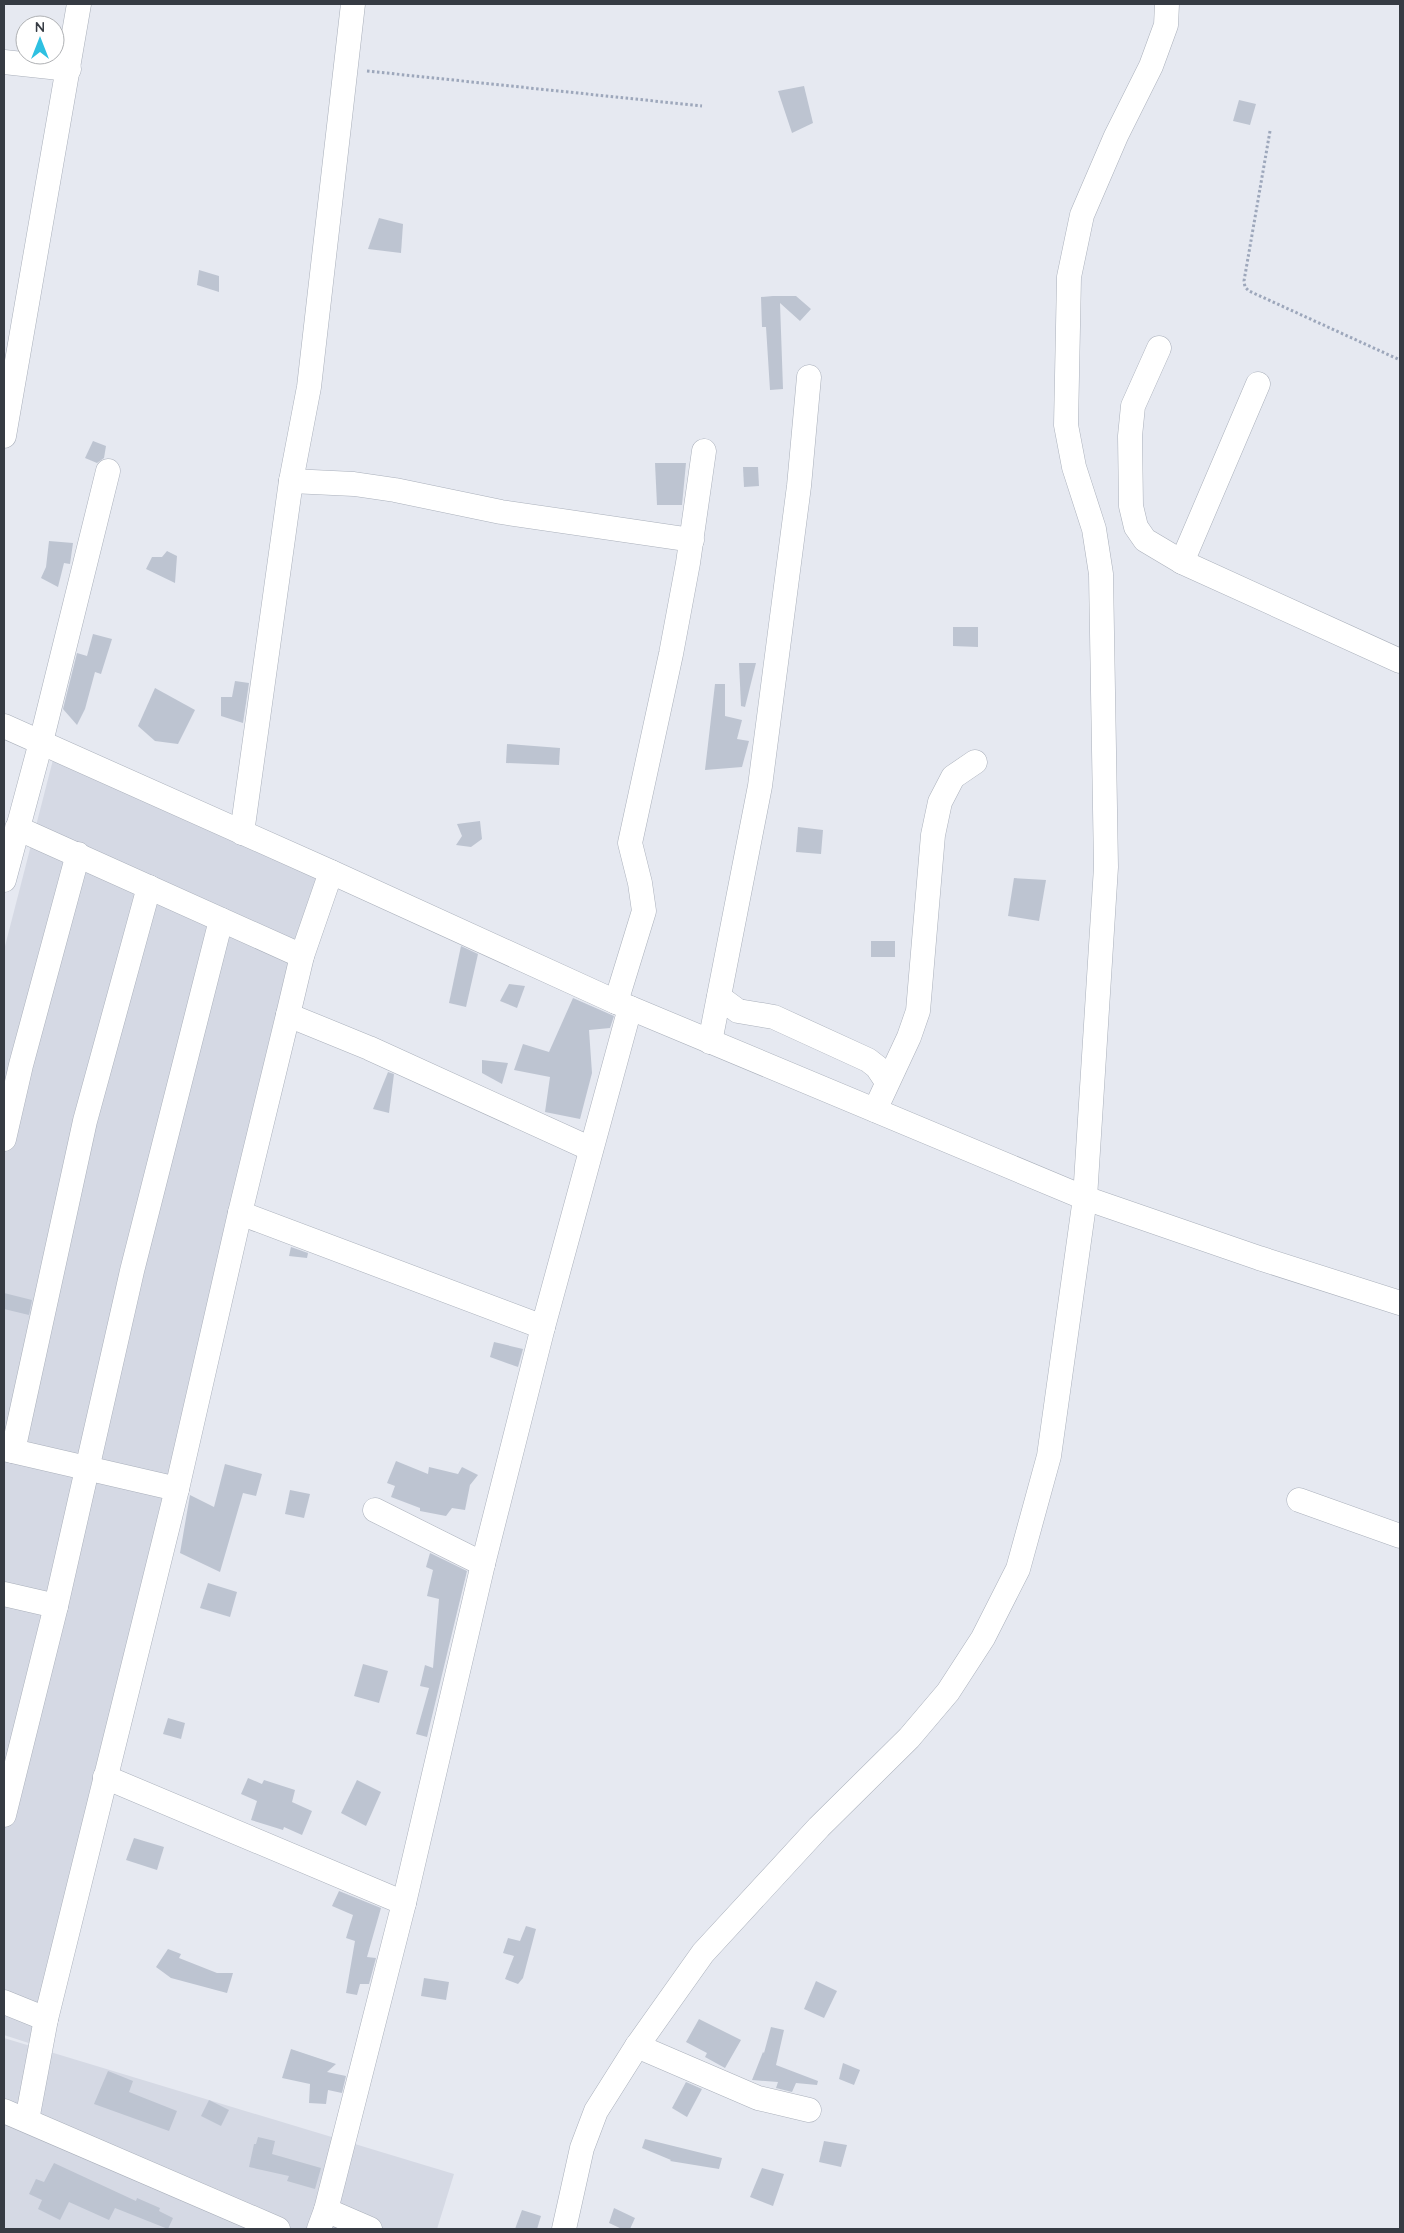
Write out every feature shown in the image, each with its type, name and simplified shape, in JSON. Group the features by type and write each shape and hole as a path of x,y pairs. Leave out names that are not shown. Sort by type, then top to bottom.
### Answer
{"street":[{"path":"4,436 79,4"},
{"path":"242,833 291,481 308,387 353,4"},
{"path":"564,2229 582,2148 596,2111 637,2046 703,1953 819,1827 909,1738 948,1692 983,1638 1018,1569 1049,1456 1084,1198 1106,868 1101,574 1094,529 1074,468 1066,425 1069,277 1082,215 1116,136 1151,66 1166,25 1167,4"},
{"path":"4,62 69,69"},
{"path":"1159,348 1133,406 1130,436 1131,506 1136,527 1145,540 1182,562 1400,661"},
{"path":"710,1042 760,786 799,486 809,377"},
{"path":"1182,562 1258,384"},
{"path":"370,2229 323,2219 404,1903 483,1564 543,1327 591,1149 644,911 640,883 630,843 671,654 692,540 704,451"},
{"path":"4,880 41,742 108,471"},
{"path":"291,481 379,487 501,512 692,540"},
{"path":"4,726 623,1005 1084,1198 1259,1258 1400,1303"},
{"path":"875,1110 918,1011 933,836 940,802 953,777 975,762"},
{"path":"17,828 302,956"},
{"path":"4,1139 21,1065 78,854"},
{"path":"27,2120 46,2019 177,1489 240,1213 302,956 331,872"},
{"path":"150,887 86,1121 9,1450 177,1489"},
{"path":"4,1815 56,1606 132,1271 221,920"},
{"path":"719,997 738,1011 774,1017 868,1060 877,1067 887,1082"},
{"path":"288,1014 378,1052 591,1149"},
{"path":"240,1213 543,1327"},
{"path":"1299,1500 1400,1536"},
{"path":"375,1510 483,1564"},
{"path":"4,1594 56,1606"},
{"path":"105,1777 404,1903"},
{"path":"4,2002 46,2019"},
{"path":"637,2046 758,2098 809,2110"},
{"path":"4,2111 278,2229"}],"path":[{"path":"346,69 702,106"},
{"path":"1270,131 1244,287 1249,291 1400,360"}],"shaded area":[{"path":"55,752 320,870 44,2048 4,2035 4,950"},
{"path":"4,2038 454,2174 437,2229 4,2229"}],"building":[{"path":"804,86 813,123 792,133 778,91"},
{"path":"1239,100 1256,104 1250,125 1233,121"},
{"path":"379,218 403,224 401,253 368,249"},
{"path":"199,270 219,276 219,292 197,285"},
{"path":"796,296 811,309 800,321 780,303 783,389 770,390 766,327 762,327 761,297"},
{"path":"93,441 106,446 104,458 97,463 85,458"},
{"path":"655,463 686,463 682,505 657,505"},
{"path":"743,467 758,467 759,486 744,487"},
{"path":"49,541 73,543 70,564 64,563 58,587 41,578 46,567"},
{"path":"167,551 177,556 175,583 146,569 152,557 162,557"},
{"path":"953,627 978,627 978,647 953,646"},
{"path":"93,634 112,639 101,674 95,672 85,709 77,725 63,709 77,653 87,656"},
{"path":"739,663 756,663 745,707 741,706"},
{"path":"235,681 249,683 243,723 221,716 221,697 232,697"},
{"path":"715,684 725,684 725,716 742,720 737,739 749,741 742,767 705,770"},
{"path":"155,688 195,710 178,744 155,741 138,726"},
{"path":"507,744 560,748 559,765 506,763"},
{"path":"480,821 482,839 471,847 456,845 462,836 457,824"},
{"path":"798,827 823,830 821,854 796,852"},
{"path":"1014,878 1046,880 1039,921 1008,916"},
{"path":"871,941 895,941 895,957 871,957"},
{"path":"461,946 478,954 466,1007 449,1003"},
{"path":"509,984 525,986 517,1008 500,1001"},
{"path":"573,998 614,1016 610,1028 589,1030 592,1073 580,1119 545,1112 550,1077 514,1070 523,1044 549,1052"},
{"path":"482,1060 508,1063 502,1084 482,1073"},
{"path":"388,1072 394,1074 389,1113 373,1109"},
{"path":"291,1247 308,1253 307,1258 289,1256"},
{"path":"4,1293 32,1300 29,1315 4,1309"},
{"path":"494,1342 523,1349 518,1367 490,1357"},
{"path":"396,1461 428,1474 429,1467 458,1474 462,1467 478,1475 470,1485 465,1510 452,1508 446,1516 420,1511 420,1508 391,1497 395,1486 387,1483"},
{"path":"225,1464 262,1474 256,1496 243,1493 220,1572 180,1553 190,1495 214,1507"},
{"path":"290,1490 310,1494 304,1518 285,1514"},
{"path":"430,1553 467,1571 427,1737 416,1734 429,1688 420,1686 425,1665 433,1668 439,1599 427,1596 433,1570 426,1567"},
{"path":"208,1583 237,1592 230,1617 200,1608"},
{"path":"363,1664 388,1671 379,1703 354,1696"},
{"path":"168,1718 185,1723 181,1739 163,1734"},
{"path":"248,1778 262,1784 264,1780 295,1790 292,1802 312,1811 302,1835 284,1827 283,1830 251,1820 257,1801 241,1794"},
{"path":"357,1780 381,1792 366,1826 341,1813"},
{"path":"134,1838 164,1847 157,1870 126,1860"},
{"path":"339,1891 381,1908 367,1957 376,1958 369,1984 360,1984 357,1995 346,1993 355,1941 346,1938 353,1915 332,1906"},
{"path":"526,1926 536,1929 523,1978 518,1984 505,1979 514,1956 503,1953 508,1938 520,1941"},
{"path":"168,1949 181,1954 179,1958 217,1973 233,1973 227,1993 171,1978 156,1967"},
{"path":"424,1978 449,1982 446,2000 421,1996"},
{"path":"816,1981 837,1991 824,2018 804,2009"},
{"path":"699,2019 741,2040 725,2068 705,2057 707,2053 686,2042"},
{"path":"771,2027 784,2030 776,2065 818,2081 817,2085 796,2083 792,2092 776,2088 778,2082 752,2080 764,2053"},
{"path":"291,2049 336,2064 327,2072 346,2076 342,2093 328,2090 326,2104 309,2103 310,2084 282,2078"},
{"path":"843,2063 860,2070 854,2085 839,2079"},
{"path":"108,2071 133,2081 129,2092 177,2111 169,2131 94,2104"},
{"path":"686,2082 702,2089 687,2117 672,2108"},
{"path":"209,2100 229,2110 221,2126 201,2116"},
{"path":"258,2137 275,2141 272,2154 321,2168 315,2189 287,2181 289,2176 249,2167 254,2144 256,2144"},
{"path":"645,2139 722,2158 719,2169 670,2161 642,2148"},
{"path":"824,2141 847,2145 841,2167 819,2162"},
{"path":"54,2163 136,2201 137,2198 160,2208 159,2211 173,2218 168,2229 115,2208 109,2220 69,2202 60,2220 38,2209 42,2200 29,2194 36,2179 44,2182"},
{"path":"762,2168 784,2174 773,2206 750,2197"},
{"path":"614,2208 635,2218 630,2229 622,2229 609,2223"},
{"path":"522,2210 541,2216 537,2229 515,2229"}]}
